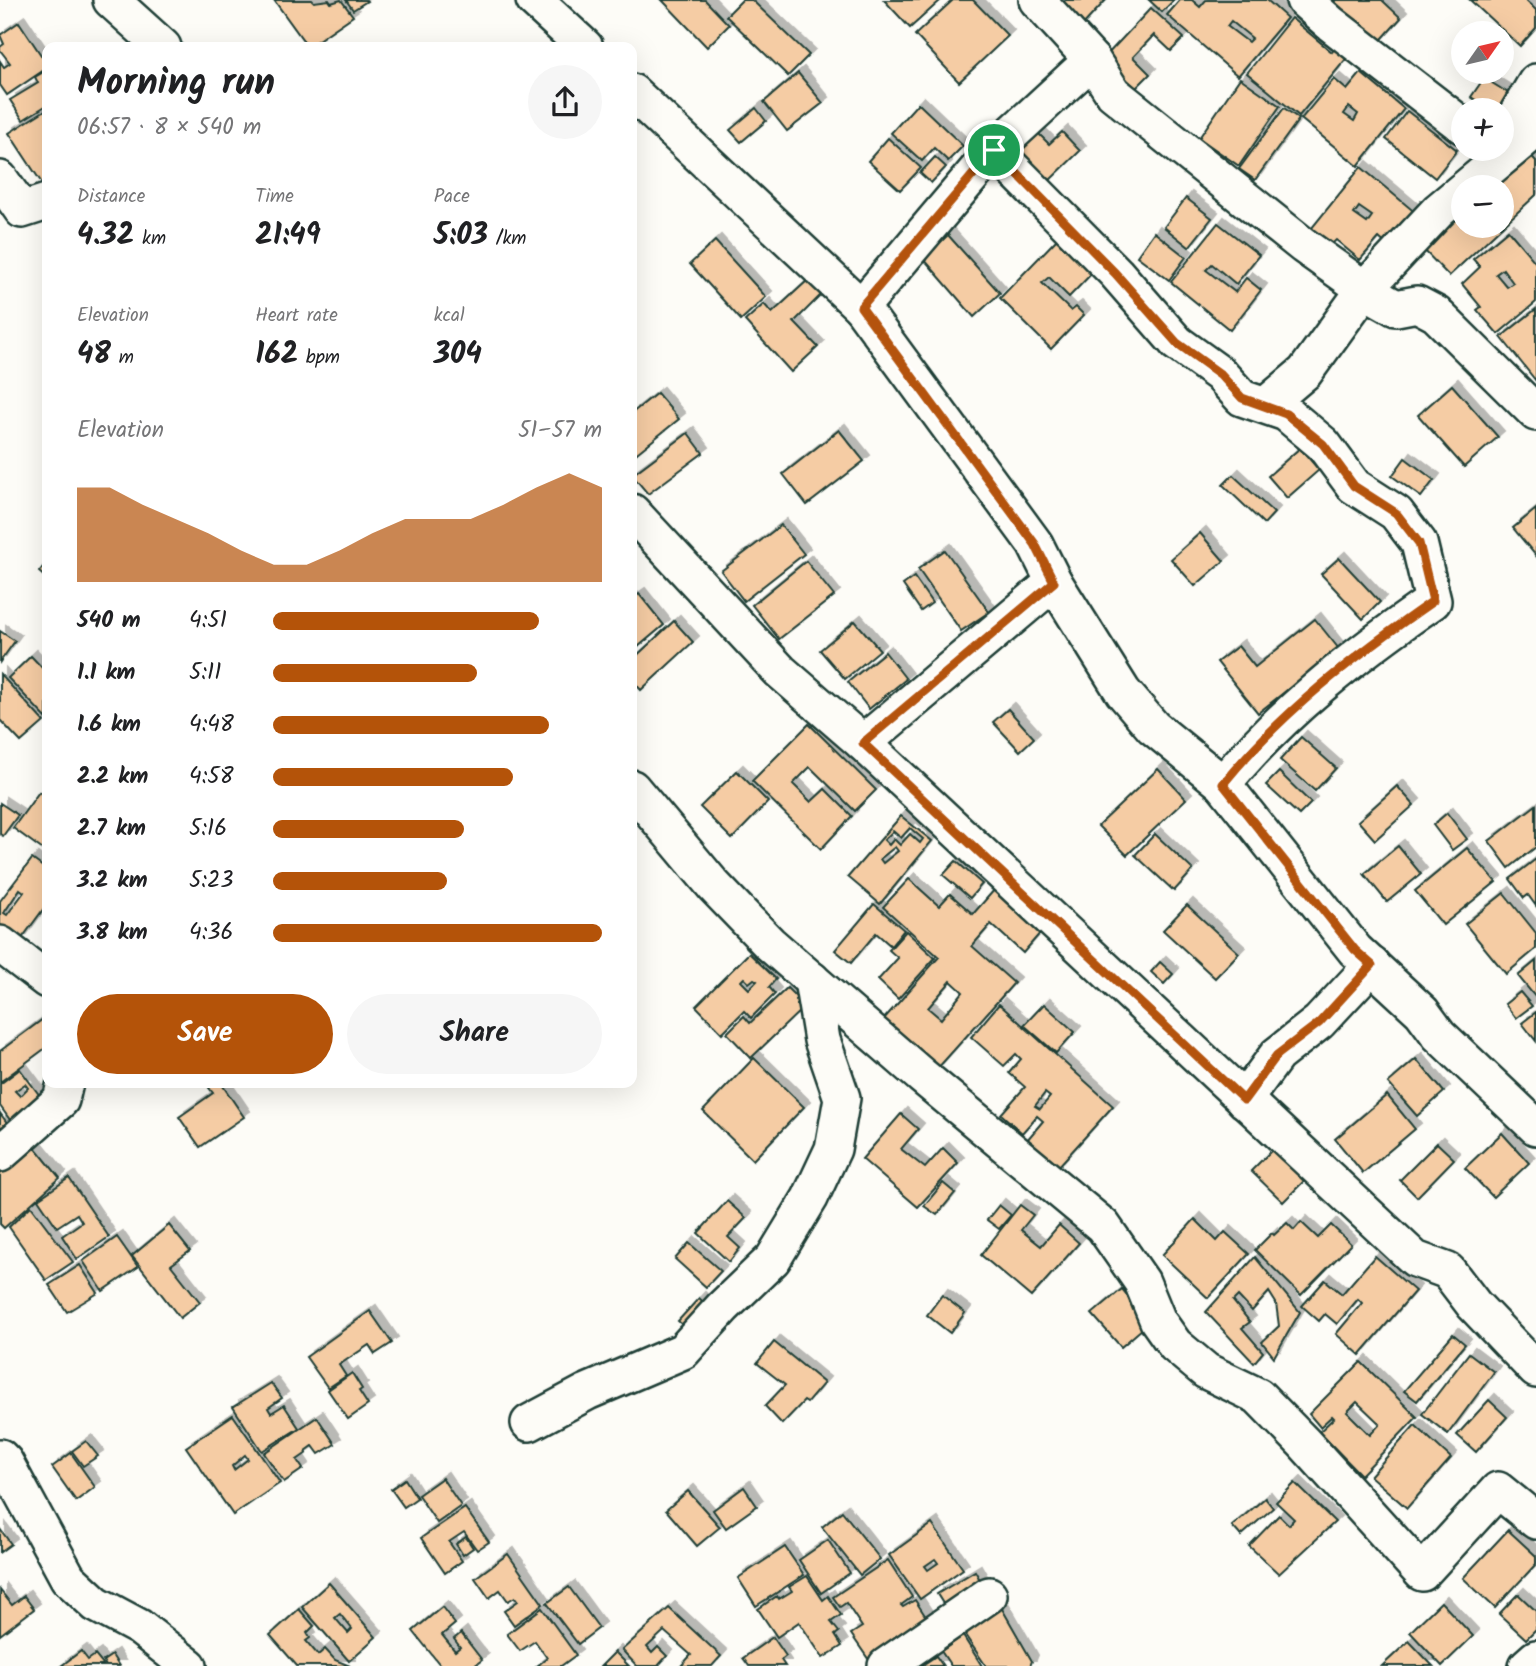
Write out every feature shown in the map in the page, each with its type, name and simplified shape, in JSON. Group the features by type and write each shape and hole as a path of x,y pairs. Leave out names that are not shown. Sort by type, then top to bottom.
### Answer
{"street":[{"path":"111,0 157,42"},
{"path":"534,0 579,42"},
{"path":"1037,0 1092,60 1113,93 1304,246 1365,289 1396,308 1417,304 1436,314 1536,413"},
{"path":"1304,0 1329,23 1451,117"},
{"path":"861,307 994,150 1092,60"},
{"path":"1514,127 1536,82"},
{"path":"637,97 861,307 1035,544 1054,582 1123,692 1153,727 1223,784 1355,950 1422,1012 1440,1035 1536,1127"},
{"path":"994,150 1115,273 1177,343 1220,374 1242,398 1286,414 1323,444 1354,486 1396,513 1419,543 1433,601 1370,645 1251,752 1223,784"},
{"path":"1477,175 1490,161"},
{"path":"0,178 22,210 42,204"},
{"path":"1266,405 1305,372 1365,289 1451,200"},
{"path":"637,517 780,671 863,743 1415,1259 1448,1271 1474,1305 1536,1370"},
{"path":"863,743 1054,582"},
{"path":"637,794 714,886 769,943 922,1076 1103,1226 1142,1282 1158,1321 1175,1345 1206,1371 1258,1396 1422,1573 1498,1490 1536,1521"},
{"path":"0,944 42,976"},
{"path":"1244,1100 1277,1055 1319,1023 1372,965"},
{"path":"528,1423 587,1392 683,1351 723,1307 773,1259 810,1198 833,1149 842,1098 822,1040 812,980"},
{"path":"0,1154 61,1100 64,1088"},
{"path":"0,1457 68,1578 96,1604 139,1627 189,1666"},
{"path":"886,1666 989,1595"},
{"path":"1527,1666 1536,1658"}],"building":[{"path":"274,0 329,0 331,3 341,0 353,16 315,42 304,42"},
{"path":"346,0 366,0 367,1 353,10"},
{"path":"662,0 705,0 729,25 707,47"},
{"path":"742,0 752,0 809,55 788,76 726,16"},
{"path":"884,0 941,0 910,28"},
{"path":"953,0 973,0 1008,36 959,82 915,35"},
{"path":"1057,0 1106,0 1081,27"},
{"path":"1149,0 1174,0 1162,12"},
{"path":"1180,0 1192,0 1200,7 1206,0 1267,0 1287,18 1238,76 1167,15","holes":["1231,21 1252,38 1248,42 1227,26"]},
{"path":"1320,0 1382,0 1401,18 1373,49"},
{"path":"1470,0 1525,0 1536,10 1536,28 1520,46 1514,40 1514,21 1493,21"},
{"path":"1151,8 1184,38 1171,51 1154,35 1133,57 1150,74 1136,88 1104,58"},
{"path":"1291,18 1332,52 1339,43 1351,53 1299,116 1247,73"},
{"path":"19,22 42,56 42,71 7,95 0,85 0,61 4,67 10,63 0,50 4,44 0,35"},
{"path":"42,73 42,108 23,120 10,100 38,83 35,77"},
{"path":"798,73 823,103 787,131 764,102"},
{"path":"1361,73 1404,109 1358,166 1301,119 1334,79 1347,90","holes":["1349,107 1358,114 1354,121 1344,114"]},
{"path":"1240,78 1280,106 1239,166 1199,138"},
{"path":"1480,84 1494,84 1519,101 1514,104 1514,98 1471,97"},
{"path":"918,103 963,146 948,161 934,148 922,161 891,133"},
{"path":"756,108 766,121 741,142 730,130"},
{"path":"1284,108 1299,119 1255,180 1239,169"},
{"path":"1407,111 1451,145 1451,158 1435,178 1386,139"},
{"path":"42,112 42,183 9,133"},
{"path":"1032,127 1049,144 1062,132 1080,151 1048,182 1013,145"},
{"path":"888,138 921,168 900,190 868,161"},
{"path":"1525,149 1536,161 1536,195 1514,215 1514,175 1496,175"},
{"path":"935,157 946,167 931,183 920,173"},
{"path":"1361,167 1417,214 1389,247 1379,238 1360,260 1336,240 1331,245 1311,229","holes":["1359,207 1372,216 1367,223 1354,214"]},
{"path":"1186,198 1212,218 1189,247 1164,227"},
{"path":"1451,217 1451,238 1490,238 1449,276 1420,246"},
{"path":"1218,223 1259,255 1236,284 1212,264 1206,270 1235,292 1246,278 1261,290 1230,330 1171,282"},
{"path":"1154,232 1186,257 1169,280 1137,256"},
{"path":"948,235 1000,293 974,317 923,258"},
{"path":"1059,237 1094,271 1069,297 1049,277 1042,283 1071,311 1076,307 1084,315 1051,349 1000,298"},
{"path":"1514,237 1536,263 1536,302 1498,334 1477,310 1481,307 1462,284 1480,267 1473,259 1498,238","holes":["1503,269 1513,283 1507,287 1496,274"]},
{"path":"715,241 766,297 741,320 690,264"},
{"path":"808,280 822,294 794,322 818,347 791,372 745,321 764,304 772,313"},
{"path":"1536,309 1536,381 1501,337"},
{"path":"1452,385 1498,437 1464,467 1418,415"},
{"path":"657,393 679,419 637,453 637,409"},
{"path":"839,430 864,461 807,505 783,474"},
{"path":"688,433 703,453 648,494 637,481 637,471"},
{"path":"1300,448 1319,470 1287,498 1268,476"},
{"path":"1405,458 1434,480 1421,497 1392,476"},
{"path":"1233,475 1274,513 1264,524 1223,485"},
{"path":"1536,509 1536,556 1513,528"},
{"path":"781,525 804,554 744,601 721,571"},
{"path":"1200,533 1224,561 1195,586 1171,559"},
{"path":"945,550 989,612 961,631 918,569"},
{"path":"1339,558 1380,602 1363,619 1321,574"},
{"path":"806,561 834,596 779,639 752,605"},
{"path":"914,577 932,603 921,611 903,585"},
{"path":"639,594 664,625 637,648"},
{"path":"1315,619 1339,649 1258,713 1217,662 1238,646 1255,667"},
{"path":"674,621 693,642 641,690 637,686 637,655"},
{"path":"855,621 880,650 845,679 820,650"},
{"path":"0,631 15,641 0,662"},
{"path":"885,652 906,679 869,709 848,682"},
{"path":"31,656 42,668 42,714 8,678"},
{"path":"0,674 42,720 42,724 21,742 0,720"},
{"path":"1008,709 1034,738 1020,751 993,722"},
{"path":"809,724 876,790 855,811 810,767 793,784 811,802 825,789 852,816 821,849 752,781"},
{"path":"1301,737 1336,768 1315,791 1280,760"},
{"path":"1158,769 1186,799 1127,855 1098,826"},
{"path":"737,771 768,802 732,839 700,807"},
{"path":"1279,772 1311,803 1299,815 1266,785"},
{"path":"1397,786 1414,805 1375,840 1358,821"},
{"path":"39,792 42,794 42,849 13,828"},
{"path":"0,803 18,815 3,836 0,834"},
{"path":"1536,805 1536,847 1509,868 1489,841"},
{"path":"1447,813 1467,839 1452,850 1433,825"},
{"path":"901,816 932,841 880,904 848,877","holes":["910,828 923,839 920,843 910,834 900,845 894,839 889,845 884,840 893,831 901,838","895,847 898,851 883,863 880,859"]},
{"path":"1155,834 1193,870 1174,891 1135,855"},
{"path":"1398,846 1421,874 1387,902 1364,874"},
{"path":"1467,848 1496,882 1443,925 1415,891"},
{"path":"32,859 42,866 42,911 20,941 0,926 0,901","holes":["20,889 24,892 7,915 4,913"]},
{"path":"1536,859 1536,906 1528,895 1524,898 1510,879"},
{"path":"956,861 982,884 970,898 943,875"},
{"path":"909,879 939,906 950,894 973,914 995,889 1042,931 1023,953 991,924 972,946 1014,983 937,1069 883,1020 939,957 883,907","holes":["951,981 963,992 941,1019 928,1008"]},
{"path":"1504,893 1536,933 1536,949 1506,974 1465,924"},
{"path":"874,904 904,930 891,946 876,933 851,963 835,950"},
{"path":"1187,905 1239,953 1215,978 1163,930"},
{"path":"906,931 935,958 898,999 878,980 898,958 889,950"},
{"path":"749,953 776,979 769,987 775,994 751,1018 744,1011 722,1033 696,1006","holes":["744,978 749,983 754,979 757,981 749,989 741,981"]},
{"path":"1536,961 1536,998 1518,976"},
{"path":"1160,962 1173,974 1164,984 1151,972"},
{"path":"787,988 805,1006 751,1058 727,1033 744,1016 750,1023"},
{"path":"1520,992 1532,1006 1516,1018 1505,1004"},
{"path":"999,1004 1113,1106 1058,1167 1027,1140 1043,1121 1037,1116 1022,1133 1001,1114 1025,1087 1009,1073 1021,1059 1016,1054 1004,1066 971,1037","holes":["1045,1093 1050,1097 1040,1109 1035,1106"]},
{"path":"1044,1004 1075,1032 1056,1053 1024,1025"},
{"path":"1536,1012 1536,1041 1522,1023"},
{"path":"42,1020 42,1051 0,1082 0,1051"},
{"path":"754,1058 804,1107 753,1160 703,1111"},
{"path":"1416,1059 1444,1092 1417,1116 1388,1083"},
{"path":"20,1069 43,1100 13,1124 0,1106 0,1084","holes":["25,1084 28,1088 20,1096 15,1091"]},
{"path":"209,1088 224,1088 244,1117 200,1147 179,1117 213,1093"},
{"path":"1387,1095 1415,1129 1363,1173 1335,1139"},
{"path":"0,1113 10,1127 0,1134"},
{"path":"901,1114 918,1129 901,1149 925,1168 943,1148 958,1163 918,1207 862,1159"},
{"path":"1502,1133 1529,1163 1493,1197 1465,1168"},
{"path":"1437,1143 1454,1159 1417,1197 1400,1180"},
{"path":"34,1146 60,1178 4,1228 0,1224 0,1174"},
{"path":"1274,1148 1306,1179 1283,1202 1251,1171"},
{"path":"69,1178 109,1237 77,1259 62,1236 82,1222 77,1214 57,1227 38,1199"},
{"path":"943,1183 955,1193 937,1215 924,1206"},
{"path":"727,1201 746,1218 728,1237 740,1248 729,1262 698,1233"},
{"path":"999,1205 1011,1215 999,1229 987,1220"},
{"path":"1020,1205 1033,1215 1021,1230 1041,1246 1059,1225 1079,1243 1031,1297 981,1255"},
{"path":"31,1206 73,1262 46,1280 9,1227"},
{"path":"1195,1219 1217,1241 1225,1232 1249,1254 1208,1298 1162,1255"},
{"path":"1301,1222 1318,1238 1331,1225 1351,1244 1301,1295 1255,1250 1287,1223 1294,1230"},
{"path":"169,1225 190,1251 171,1265 200,1302 180,1318 132,1256"},
{"path":"117,1237 138,1267 103,1291 83,1261"},
{"path":"689,1243 721,1271 706,1287 675,1259"},
{"path":"1375,1256 1415,1291 1360,1355 1336,1334 1362,1303 1358,1299 1337,1324 1325,1314 1319,1321 1302,1306 1325,1280 1342,1294"},
{"path":"1255,1257 1300,1312 1274,1357 1262,1342 1279,1326 1276,1303 1269,1292 1252,1311 1238,1296 1233,1301 1250,1322 1242,1328 1263,1352 1254,1363 1206,1312"},
{"path":"80,1265 98,1293 67,1312 49,1285"},
{"path":"1122,1289 1150,1322 1121,1347 1092,1314"},
{"path":"942,1295 965,1313 950,1333 927,1315"},
{"path":"699,1298 711,1309 690,1332 678,1321"},
{"path":"370,1311 392,1343 375,1354 369,1345 339,1365 346,1376 328,1388 306,1357"},
{"path":"1453,1334 1465,1344 1417,1401 1404,1391"},
{"path":"774,1342 824,1383 807,1403 804,1401 782,1424 765,1406 785,1385 757,1363"},
{"path":"1469,1353 1494,1372 1448,1434 1422,1414"},
{"path":"1361,1362 1417,1417 1361,1475 1319,1432 1334,1418 1332,1416 1320,1427 1309,1414","holes":["1357,1402 1380,1424 1370,1435 1347,1412"]},
{"path":"352,1373 368,1405 348,1419 328,1390"},
{"path":"271,1383 282,1398 268,1408 271,1413 284,1405 299,1428 262,1451 233,1407"},
{"path":"1489,1400 1507,1417 1476,1452 1457,1435"},
{"path":"233,1415 280,1483 233,1515 186,1447","holes":["245,1455 248,1459 234,1470 232,1466"]},
{"path":"317,1417 335,1444 319,1454 313,1446 306,1451 307,1453 297,1460 303,1469 284,1482 264,1453"},
{"path":"1415,1425 1451,1458 1407,1508 1370,1476"},
{"path":"86,1441 98,1456 83,1466 72,1451"},
{"path":"71,1453 95,1487 76,1501 52,1467"},
{"path":"442,1478 461,1506 437,1523 418,1495"},
{"path":"405,1479 417,1498 404,1507 391,1489"},
{"path":"1295,1483 1335,1522 1279,1574 1249,1546 1279,1515 1289,1525 1294,1519 1276,1502"},
{"path":"744,1487 757,1506 726,1528 713,1510"},
{"path":"688,1491 720,1527 697,1546 666,1510"},
{"path":"1265,1498 1273,1508 1241,1536 1232,1526"},
{"path":"465,1508 489,1542 477,1550 464,1532 449,1542 462,1561 445,1573 421,1538"},
{"path":"842,1511 880,1559 860,1575 822,1527"},
{"path":"932,1524 963,1569 920,1599 889,1555","holes":["935,1559 938,1563 928,1570 925,1566"]},
{"path":"0,1529 11,1544 0,1552"},
{"path":"1508,1530 1536,1556 1536,1564 1495,1608 1463,1578"},
{"path":"466,1537 473,1548 463,1555 456,1544"},
{"path":"828,1540 850,1573 821,1593 799,1560"},
{"path":"785,1547 804,1575 756,1606 738,1578"},
{"path":"508,1554 543,1604 514,1625 504,1611 518,1601 515,1597 508,1601 500,1590 489,1598 475,1578"},
{"path":"888,1560 912,1597 901,1605 903,1607 915,1600 930,1623 871,1663 851,1634 862,1627 846,1603 840,1607 833,1597"},
{"path":"975,1571 984,1587 947,1610 937,1594"},
{"path":"807,1576 823,1600 828,1596 841,1615 831,1622 839,1632 835,1635 842,1646 823,1658 799,1622 777,1637 758,1609 777,1596 779,1599 792,1591 789,1587"},
{"path":"329,1583 376,1637 349,1661 302,1607","holes":["340,1614 352,1629 348,1633 335,1618"]},
{"path":"569,1587 599,1628 578,1644 547,1603"},
{"path":"0,1590 12,1605 24,1596 34,1609 0,1635"},
{"path":"1518,1594 1536,1611 1536,1629 1526,1639 1499,1614"},
{"path":"1441,1602 1473,1636 1442,1666 1410,1632"},
{"path":"442,1607 455,1624 442,1635 455,1651 460,1647 454,1639 461,1633 482,1660 474,1666 441,1666 413,1631"},
{"path":"1001,1607 1032,1661 1030,1666 986,1666 963,1632"},
{"path":"542,1608 576,1655 561,1666 537,1666 547,1658 535,1641 520,1651 507,1634"},
{"path":"669,1608 721,1656 712,1666 681,1666 691,1655 664,1631 647,1647 652,1653 658,1647 667,1656 658,1666 637,1666 622,1650"},
{"path":"299,1609 314,1626 307,1633 310,1638 306,1641 318,1655 325,1649 335,1660 350,1666 297,1666 270,1635"},
{"path":"963,1636 982,1666 951,1666 941,1651"},
{"path":"773,1637 786,1656 781,1660 785,1666 749,1666 743,1658"},
{"path":"1409,1641 1433,1666 1382,1666"},
{"path":"81,1651 88,1660 95,1655 104,1666 61,1666"},
{"path":"615,1652 629,1666 601,1666"},
{"path":"112,1655 119,1666 106,1666 103,1661"},
{"path":"936,1656 943,1666 921,1666"}],"route":[{"path":"994,150 1115,273 1177,343 1220,374 1242,398 1286,414 1323,444 1354,486 1396,513 1419,543 1433,601 1370,645 1242,761 1223,784 1355,950 1372,965 1319,1023 1277,1055 1244,1100 863,743 1054,582 1035,544 861,307 994,150"}]}
